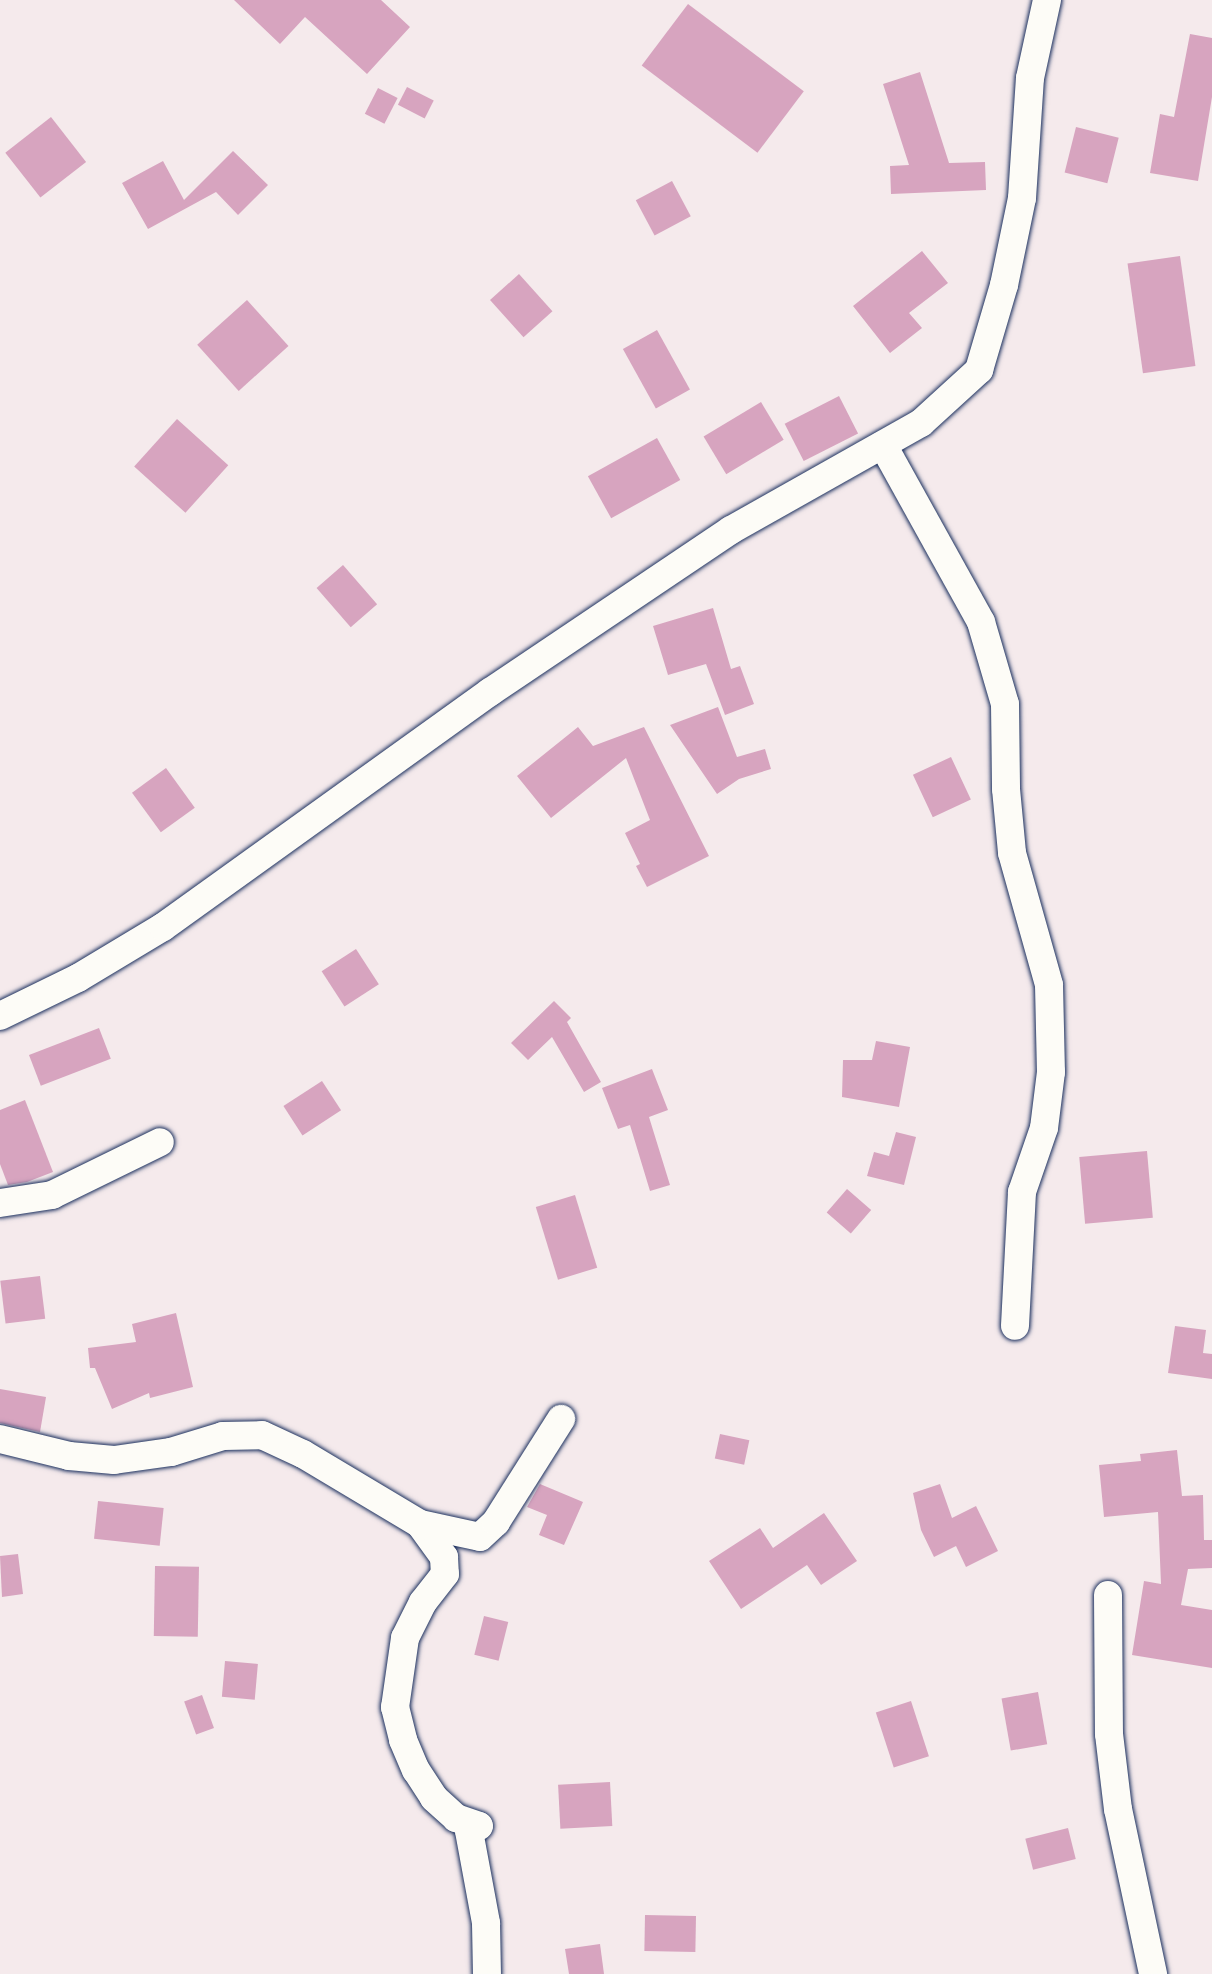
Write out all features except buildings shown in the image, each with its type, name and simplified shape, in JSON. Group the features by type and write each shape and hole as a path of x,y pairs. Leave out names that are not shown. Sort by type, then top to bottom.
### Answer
{"street":[{"path":"0,1016 78,978 163,927 490,692 720,537 921,423 979,370 1004,285 1022,198 1030,78 1047,0"},
{"path":"883,445 981,622 1005,704 1006,789 1012,853 1049,985 1051,1072 1044,1128 1022,1192 1015,1326"},
{"path":"0,1203 52,1195 160,1142"},
{"path":"0,1439 69,1456 114,1460 171,1452 223,1436 261,1435 303,1454 420,1524 480,1537 496,1522 561,1419"},
{"path":"420,1524 444,1557 445,1574 423,1602 405,1638 395,1707 403,1740 416,1770 434,1798 456,1818 479,1826 469,1831 486,1923 486,1974"},
{"path":"1108,1595 1109,1734 1118,1809 1153,1974"}]}
